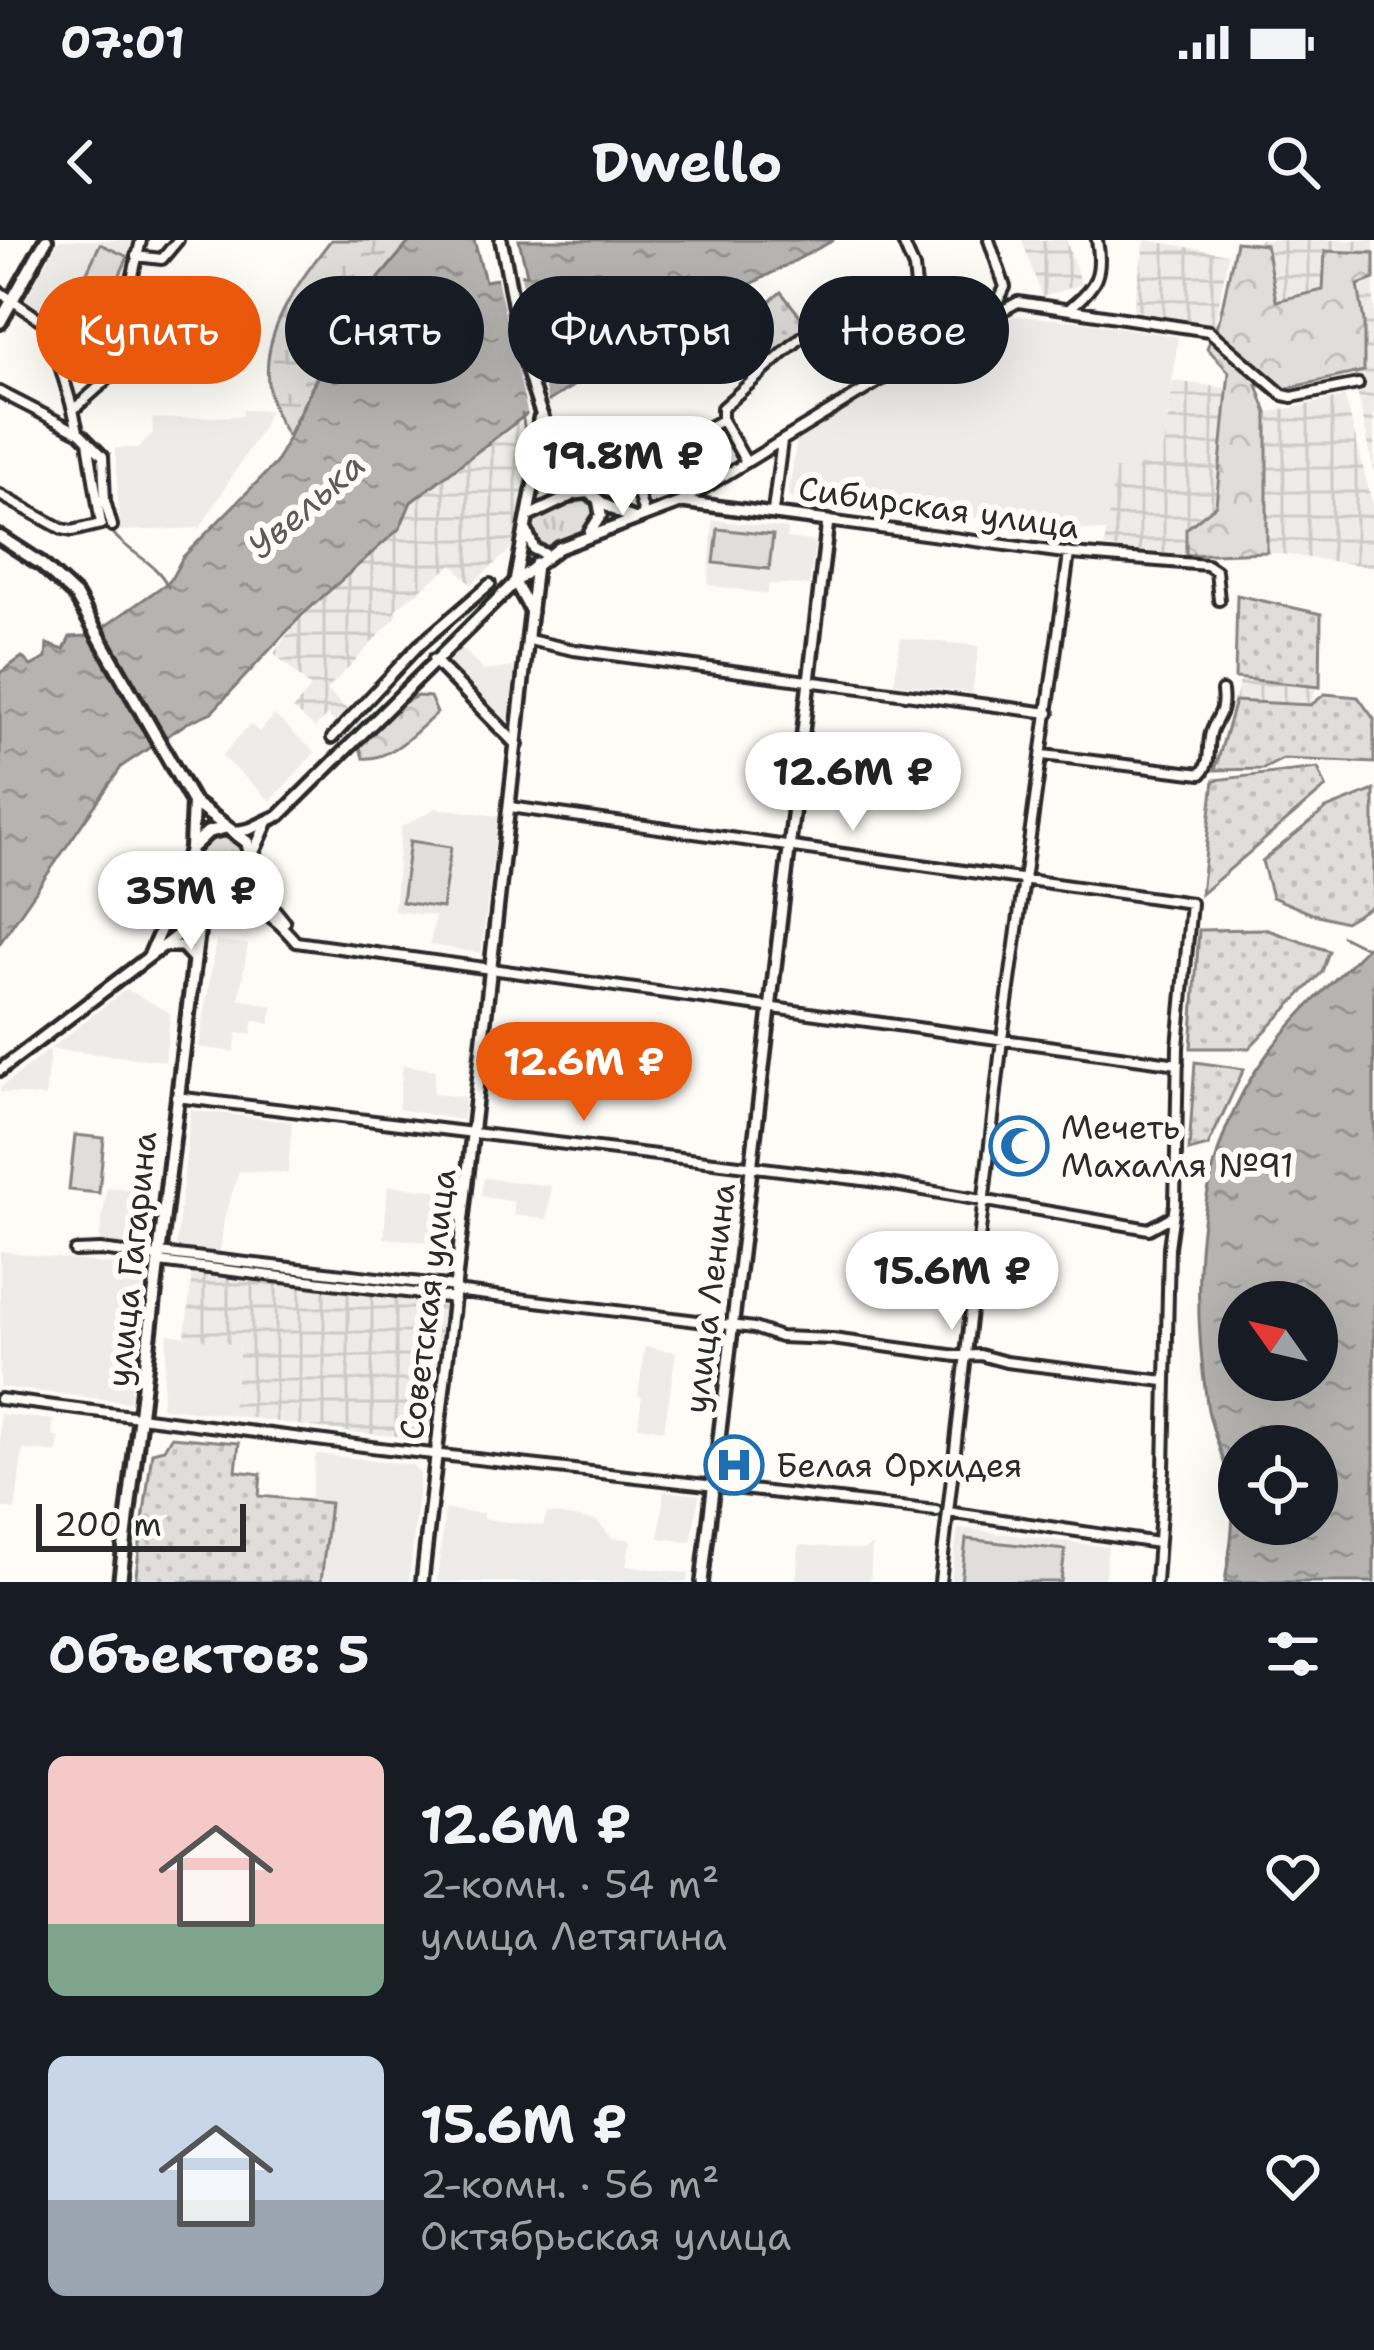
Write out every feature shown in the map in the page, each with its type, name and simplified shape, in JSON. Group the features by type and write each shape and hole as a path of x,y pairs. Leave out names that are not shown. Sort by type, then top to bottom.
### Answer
{"main road":[{"path":"0,322 46,240"},
{"path":"0,537 55,575 76,596 193,802 247,842 250,860 238,898 196,941"},
{"path":"193,802 191,848 181,881 187,901 200,914 226,911"},
{"path":"191,848 208,832 229,830"},
{"name":"улица Гагарина","path":"120,1582 200,914"}],"street":[{"path":"132,276 141,240"},
{"path":"136,256 163,259 178,240"},
{"path":"501,240 539,414 552,445 594,493 621,514 639,516 631,470 722,420"},
{"path":"902,240 915,276"},
{"path":"988,240 1001,276"},
{"path":"1097,240 1101,259 1094,301 1099,312"},
{"path":"1070,308 1096,285"},
{"path":"0,292 36,317"},
{"path":"1009,292 1018,302"},
{"path":"1009,306 1018,302 1189,327 1218,337 1292,398 1358,384"},
{"path":"746,462 722,420 722,408 798,339"},
{"path":"66,384 78,431"},
{"path":"73,410 104,384"},
{"path":"682,502 874,384"},
{"path":"0,392 88,440 106,525 62,529 0,495"},
{"path":"532,613 515,582 538,461 539,414"},
{"path":"773,511 782,440"},
{"path":"528,521 575,494 594,493"},
{"path":"589,533 601,515 594,493"},
{"name":"Сибирская улица","path":"229,830 267,823 280,815 434,660 547,555 589,533 682,502 1069,554 1187,562 1216,572 1219,600"},
{"name":"улица Ленина","path":"702,1582 828,520"},
{"path":"528,521 530,544 547,555"},
{"path":"940,1582 1002,1040 1069,554"},
{"name":"Советская улица","path":"422,1582 536,564"},
{"path":"332,738 419,645 490,584"},
{"path":"529,640 574,650 1049,713"},
{"path":"419,645 517,746"},
{"path":"1043,754 1196,775 1206,771 1213,728 1223,715 1222,691"},
{"path":"510,807 1191,903 1178,1064 1156,1582"},
{"name":"Сибирская улица","path":"250,860 267,823"},
{"path":"246,874 299,942"},
{"path":"155,951 181,881"},
{"path":"226,911 265,910 299,942 1178,1064"},
{"path":"0,1070 200,914"},
{"path":"155,951 182,946 195,960"},
{"path":"176,1096 753,1165 984,1198 1149,1229 1169,1247"},
{"path":"1149,1229 1172,1215"},
{"path":"75,1251 100,1250 455,1292 733,1326 780,1337 966,1357 980,1354 1006,1362 1164,1381"},
{"path":"0,1400 936,1511"},
{"path":"949,1512 1158,1543"}],"shaded area":[{"path":"59,240 138,240 124,276 38,276"},
{"path":"1022,240 1066,240 1081,284 1042,297"},
{"path":"1145,240 1228,254 1215,325 1133,310"},
{"path":"1258,240 1374,240 1374,472 1353,371 1285,382"},
{"path":"36,280 36,311 23,303"},
{"path":"1009,315 1178,337 1164,445 1136,470 1115,469 1107,532 788,497 797,439 890,384 1009,384"},
{"path":"1173,381 1226,388 1216,505 1186,529 1185,555 1104,547 1115,469 1136,470 1164,445"},
{"path":"1345,397 1374,510 1374,567 1267,552 1267,413"},
{"path":"243,410 269,410 200,528 120,531 115,448 138,448 153,433 152,419 243,416"},
{"path":"519,420 526,431 531,461 513,547 471,585 453,564 396,609 395,618 327,690 352,714 340,726 327,715 315,728 293,709 311,688 274,653 301,616 400,528 411,502"},
{"path":"713,520 787,529 787,538 815,542 809,585 769,584 767,594 708,585"},
{"path":"901,638 979,646 972,693 894,683"},
{"path":"460,646 484,671 516,667 508,732 443,663"},
{"path":"1240,680 1316,685 1311,705 1235,701"},
{"path":"274,715 315,752 271,801 222,756 250,724 259,732"},
{"path":"437,808 498,816 481,953 430,945 435,916 394,911 401,827"},
{"path":"216,941 248,944 239,999 273,1006 270,1024 253,1020 252,1034 237,1033 234,1052 199,1047"},
{"path":"126,989 170,1013 165,1061 50,1049"},
{"path":"50,1049 45,1097 0,1092 0,1088"},
{"path":"403,1065 435,1070 433,1094 465,1097 463,1120 398,1109"},
{"path":"191,1110 292,1122 288,1173 239,1171 224,1218 220,1253 176,1249"},
{"path":"484,1178 551,1186 547,1219 514,1215 514,1202 481,1196"},
{"path":"388,1186 455,1192 450,1244 384,1238"},
{"path":"107,1187 150,1191 145,1250 99,1243"},
{"path":"0,1251 145,1269 130,1402 0,1387"},
{"path":"192,1274 443,1304 431,1439 231,1415 240,1346 185,1336"},
{"path":"168,1334 240,1345 231,1415 161,1407"},
{"path":"645,1347 676,1352 664,1430 638,1426"},
{"path":"0,1414 53,1420 52,1436 59,1438 57,1453 23,1449 15,1510 0,1507"},
{"path":"316,1454 413,1465 420,1473 409,1582 321,1582 330,1504 310,1501"},
{"path":"664,1491 699,1495 691,1542 659,1538"},
{"path":"445,1510 543,1526 547,1513 597,1521 612,1538 631,1540 626,1566 688,1573 687,1582 437,1582"},
{"path":"958,1528 1108,1547 1104,1582 951,1582"},
{"path":"799,1545 862,1550 872,1546 870,1582 796,1582"}],"green space":[{"path":"331,240 411,240 381,276 305,276"},
{"path":"1236,242 1266,245 1276,301 1323,290 1325,251 1374,253 1374,279 1358,285 1364,371 1280,390 1257,385 1267,413 1267,552 1186,555 1186,529 1216,505 1229,372 1207,348 1220,317"},
{"path":"100,244 128,257 119,276 85,276"},
{"path":"781,292 798,313 798,334 774,354 774,298"},
{"path":"284,309 285,384 313,384 288,436 268,383 268,358"},
{"path":"581,498 597,508 592,526 547,546 534,541 534,519"},
{"path":"718,529 773,535 769,569 714,563"},
{"path":"1237,595 1321,614 1320,687 1235,678"},
{"path":"1325,694 1358,697 1374,719 1374,763 1283,759 1263,769 1215,770 1235,701 1311,705"},
{"path":"417,696 430,697 437,713 393,750 363,758 360,747 371,732"},
{"path":"1318,768 1326,787 1201,894 1214,780"},
{"path":"1374,790 1374,905 1345,922 1272,897 1262,861 1326,809"},
{"path":"215,836 233,839 243,853 229,900 211,908 194,900 191,883 198,856"},
{"path":"410,841 451,847 442,908 402,902"},
{"path":"1265,929 1329,951 1322,972 1249,1048 1191,1048 1199,930"},
{"path":"1195,1062 1244,1069 1208,1146 1189,1151"},
{"path":"75,1135 104,1138 99,1193 69,1190"},
{"path":"171,1437 239,1443 236,1471 261,1474 259,1496 330,1503 321,1582 135,1582 152,1452 164,1449"},
{"path":"966,1539 1065,1550 1061,1582 961,1582"}],"water":[{"path":"411,240 474,240 484,276 381,276"},
{"path":"519,240 834,240 766,276 515,276 527,274"},
{"name":"Увелька","path":"484,277 485,281 508,277 508,384 576,384 524,416 411,502 400,528 301,616 212,712 122,766 0,943 0,673 22,657 31,666 46,658 47,644 64,650 70,637 86,636 107,625 170,581 183,557 276,463 314,384 484,384"},
{"path":"1374,940 1374,1582 1225,1582 1230,1545 1338,1545 1338,1425 1218,1425 1218,1445 1207,1404 1199,1313 1203,1221 1224,1133 1268,1053"}],"pier":[{"path":"520,271 521,276 508,276 508,327 496,274"},
{"path":"521,384 544,384 549,408 528,416"}],"waterway":[{"path":"522,414 534,465"},
{"path":"105,516 116,537 154,567 168,587"},
{"path":"1342,936 1366,948"}],"place":[{"name":"Мечеть Махалля №91","path":"1019,1146"},
{"name":"Белая Орхидея","path":"734,1465"}]}
